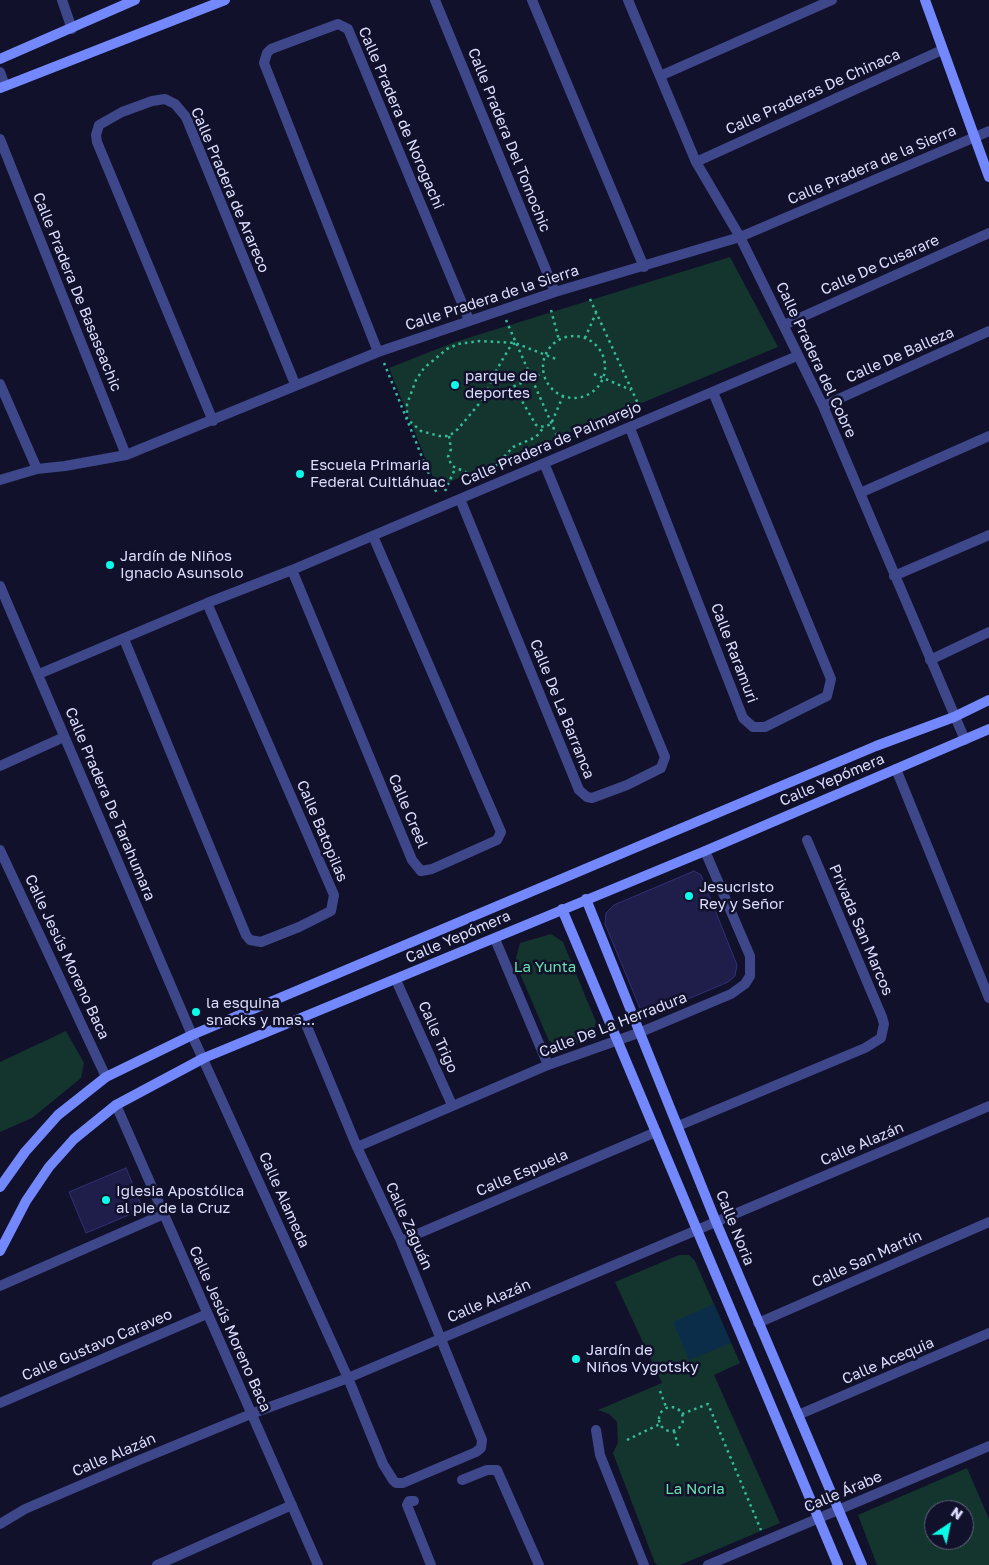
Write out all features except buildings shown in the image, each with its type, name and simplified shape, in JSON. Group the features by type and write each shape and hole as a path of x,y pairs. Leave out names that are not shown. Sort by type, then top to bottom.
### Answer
{"main road":[{"path":"0,59 135,0"},
{"path":"3,87 225,0"},
{"path":"925,0 989,177"},
{"name":"Calle Yepómera","path":"0,1187 25,1152 58,1115 106,1077 192,1035 876,746 954,717 989,700"},
{"name":"Calle Yepómera","path":"0,1251 26,1201 49,1167 74,1139 116,1105 204,1058 705,851 989,729"},
{"name":"Calle Noria","path":"586,899 716,1222 862,1565"},
{"path":"562,909 838,1565"}],"street":[{"path":"62,0 72,28"},
{"name":"Calle Pradera Del Tomochic","path":"435,0 555,292"},
{"path":"532,0 644,267"},
{"name":"Calle Pradera del Cobre","path":"628,0 696,162 740,237 823,406 965,740"},
{"path":"660,76 832,0"},
{"name":"Calle Pradera de Norogachi","path":"378,352 264,63 266,53 271,49 338,24 348,29 469,320"},
{"name":"Calle Praderas De Chinaca","path":"696,162 942,50"},
{"path":"0,72 3,87"},
{"name":"Calle Pradera de Arareco","path":"213,421 97,142 96,134 99,125 122,112 152,101 165,99 175,104 186,117 295,384"},
{"name":"Calle Pradera de la Sierra","path":"0,480 36,469 126,456 213,421 295,384 378,352 555,292 740,237 989,131"},
{"name":"Calle Pradera De Basaseachic","path":"0,139 126,456"},
{"name":"Calle De Cusarare","path":"784,325 989,233"},
{"name":"Calle De Balleza","path":"823,406 989,331"},
{"name":"Calle Pradera de Palmarejo","path":"39,674 207,603 292,570 797,356"},
{"path":"0,384 36,469"},
{"name":"Calle Raramuri","path":"630,428 743,718 753,727 765,727 827,696 831,679 713,392"},
{"path":"860,493 989,436"},
{"name":"Calle De La Barranca","path":"460,499 579,790 587,797 592,798 627,785 662,768 665,757 544,463"},
{"path":"894,576 989,535"},
{"name":"Calle Creel","path":"292,570 412,860 421,871 432,869 497,840 501,832 372,536"},
{"name":"Calle Pradera De Tarahumara","path":"0,586 192,1035"},
{"name":"Calle Batopilas","path":"124,639 246,935 250,940 261,942 299,927 331,911 334,896 207,603"},
{"path":"930,660 989,632"},
{"path":"0,766 64,737"},
{"path":"896,769 989,998"},
{"name":"Privada San Marcos","path":"678,1126 865,1048 876,1042 883,1032 882,1017 807,840"},
{"name":"Calle Jesús Moreno Baca","path":"0,850 106,1077"},
{"name":"Calle De La Herradura","path":"357,1147 548,1065 641,1032 731,994 745,984 750,976 750,956 705,851"},
{"path":"495,938 548,1065"},
{"name":"Calle Trigo","path":"396,980 452,1105"},
{"name":"Calle Zaguán","path":"303,1017 357,1147 401,1242 480,1435 482,1448"},
{"name":"Calle Alameda","path":"192,1035 348,1378 383,1464 396,1483 408,1481 473,1454 482,1448"},
{"name":"Calle Jesús Moreno Baca","path":"116,1105 318,1565"},
{"name":"Calle Alazán","path":"0,1524 25,1509 251,1414 348,1378 989,1106"},
{"name":"Calle Espuela","path":"401,1242 656,1132"},
{"path":"0,1286 164,1214"},
{"name":"Calle San Martín","path":"758,1323 989,1222"},
{"name":"Calle Gustavo Caraveo","path":"0,1403 207,1314"},
{"name":"Calle Acequia","path":"798,1415 989,1333"},
{"path":"596,1430 600,1455 644,1565"},
{"name":"Calle Árabe","path":"708,1565 989,1446"},
{"path":"462,1480 487,1470 497,1470 539,1565"},
{"path":"411,1502 431,1565"},
{"path":"157,1565 292,1505"}],"path":[{"path":"590,298 646,421"},
{"path":"501,310 565,454"},
{"path":"551,310 559,340"},
{"path":"585,338 596,313"},
{"path":"572,336 585,338 598,348 602,355 605,362 603,378 599,385 587,395 579,398 563,396 550,387 543,372 545,355 559,340 572,336"},
{"path":"515,343 504,356 488,390 458,429 449,436 439,436 421,431 407,419 407,404 416,380 424,368 447,349 466,342 500,341 515,343 556,359"},
{"path":"384,363 437,494"},
{"path":"488,390 508,389 543,372"},
{"path":"594,374 631,390"},
{"path":"508,389 519,396 536,425 544,427"},
{"path":"491,471 513,447 536,437 544,427 551,424 563,396"},
{"path":"449,436 451,449 448,457 455,469 477,477"},
{"path":"445,491 455,469"},
{"path":"660,1391 666,1407"},
{"path":"682,1414 708,1404 766,1541"},
{"path":"666,1407 677,1408 682,1414 682,1422 674,1431 666,1430 660,1424 660,1412 666,1407"},
{"path":"627,1440 660,1424"},
{"path":"674,1431 679,1449"}],"green space":[{"path":"730,257 778,347 437,487 389,368 455,342"},
{"name":"La Yunta","path":"551,934 563,942 596,1022 591,1038 561,1050 549,1041 515,962 520,943"},
{"path":"66,1031 84,1063 81,1078 32,1118 0,1132 0,1062"},
{"name":"La Noria","path":"679,1255 689,1255 695,1261 740,1363 714,1375 780,1523 680,1565 658,1565 655,1563 613,1453 618,1443 617,1422 609,1414 598,1410 662,1383 615,1282"},
{"path":"967,1468 989,1519 989,1565 877,1565 858,1515"}],"water":[{"path":"714,1304 731,1343 689,1360 673,1322"}],"place":[{"name":"parque de deportes","path":"455,385"},
{"name":"Escuela Primaria Federal Cuitláhuac","path":"300,474"},
{"name":"Jardín de Niños Ignacio Asunsolo","path":"110,565"},
{"name":"Jesucristo Rey y Señor","path":"689,896"},
{"name":"la esquina snacks y mas...","path":"196,1012"},
{"name":"Iglesia Apostólica al pie de la Cruz","path":"106,1200"},
{"name":"Jardín de Niños Vygotsky","path":"576,1359"}]}
